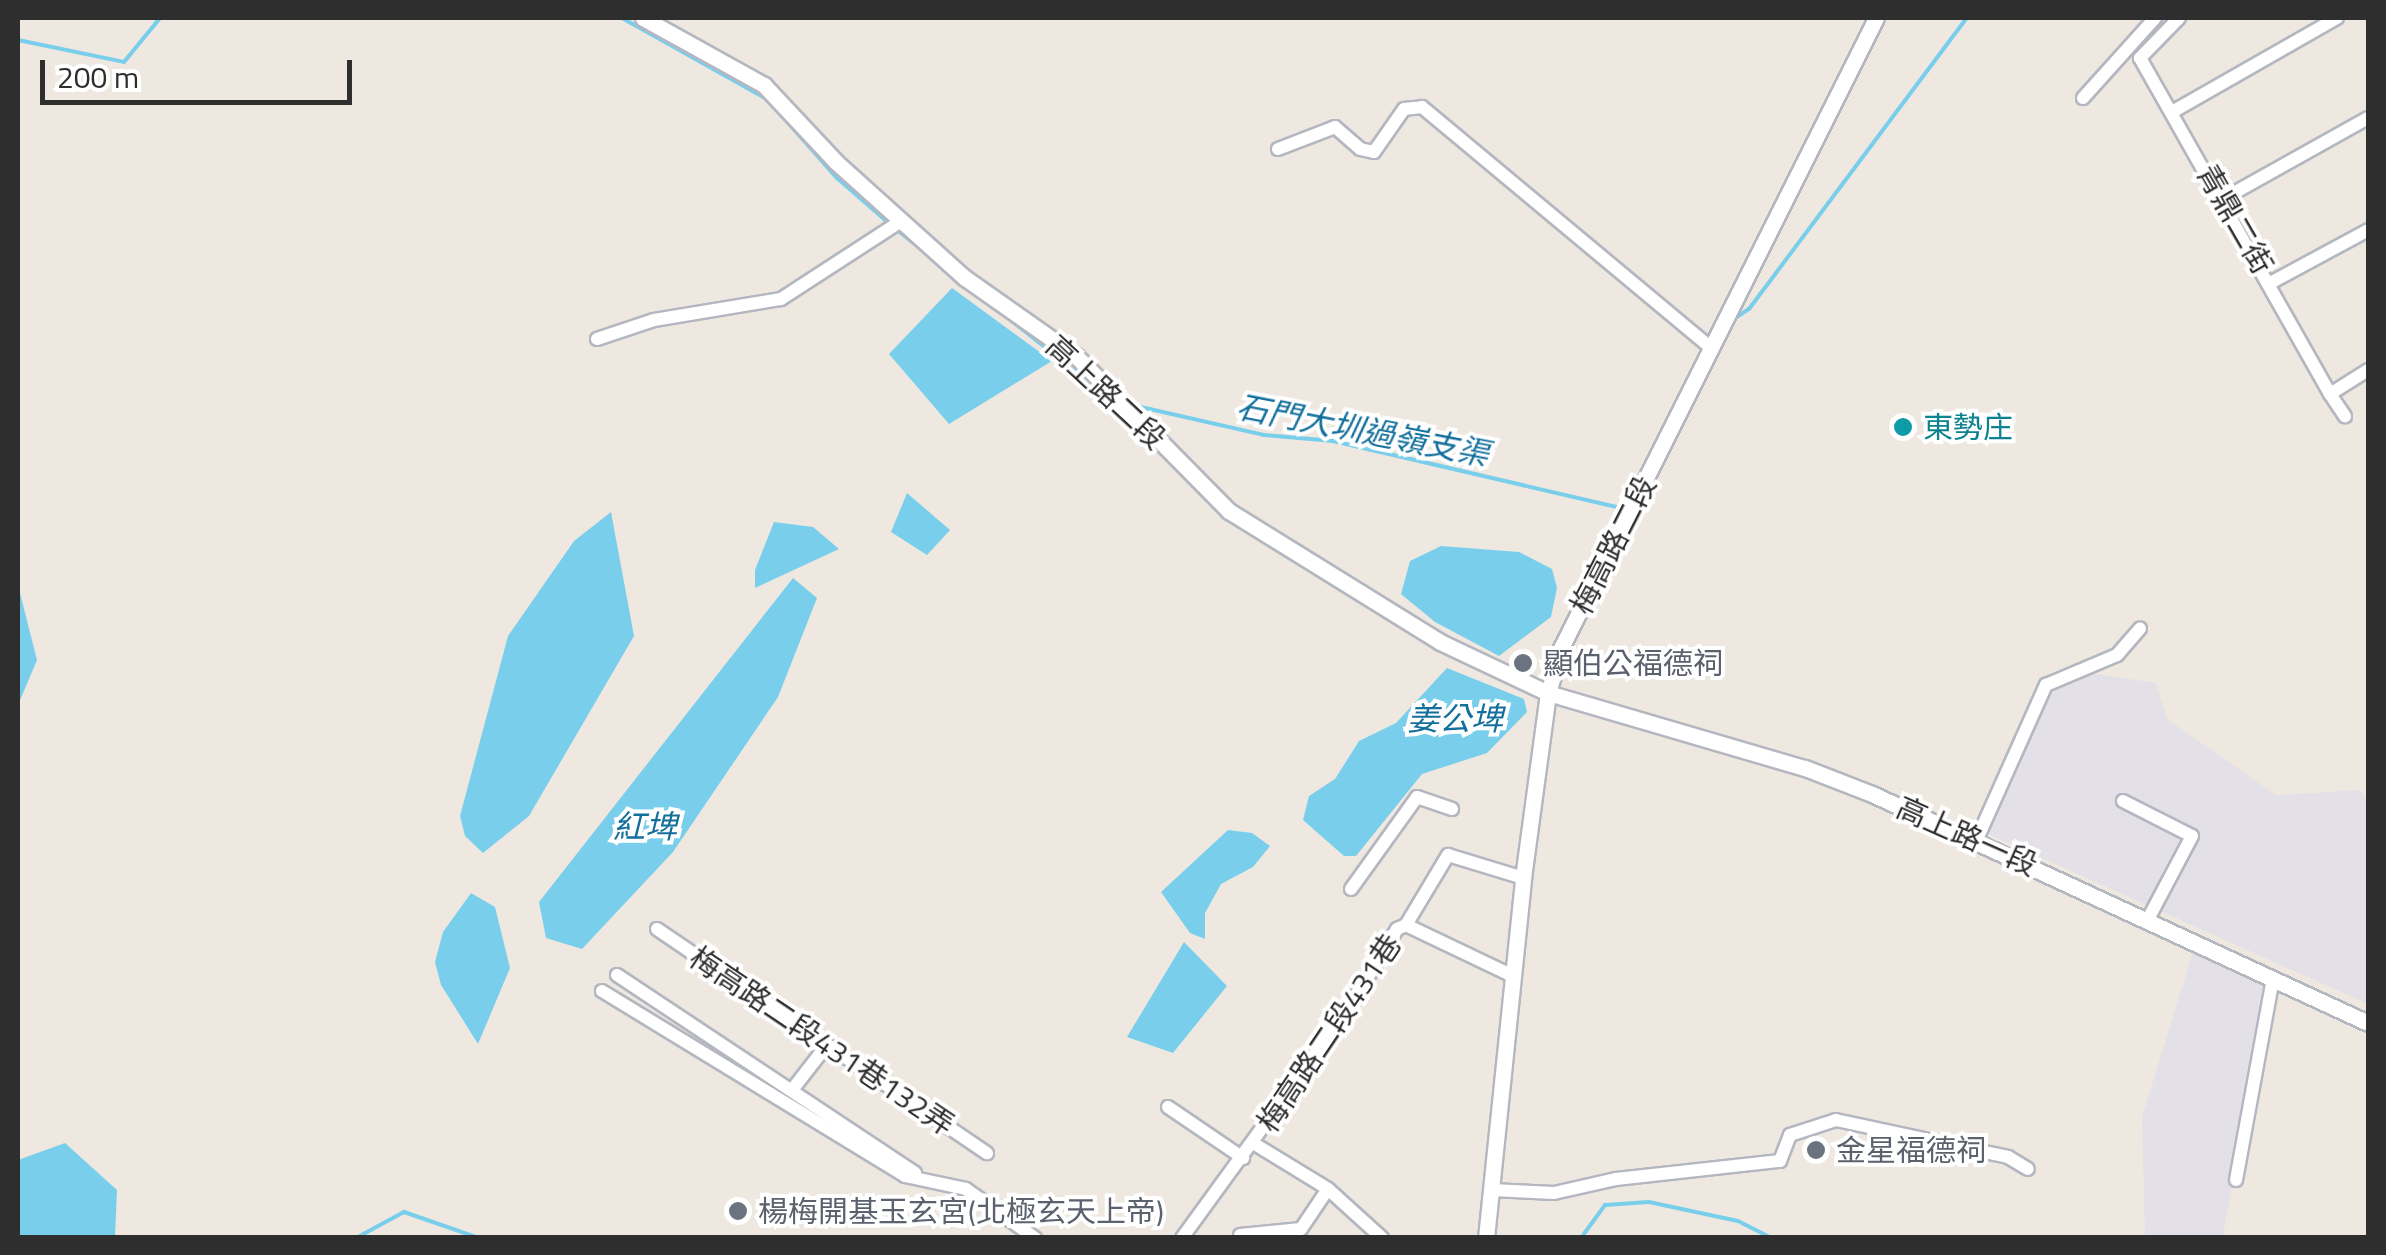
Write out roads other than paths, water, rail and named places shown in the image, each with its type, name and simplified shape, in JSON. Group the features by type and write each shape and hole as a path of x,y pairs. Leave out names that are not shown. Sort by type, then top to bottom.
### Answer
{"street":[{"name":"高上路二段","path":"643,18 764,85 896,224 1076,356 1229,511 1440,642 1548,693"},
{"name":"梅高路二段","path":"1486,1238 1522,878 1548,693 1562,648 1708,346 1723,326 1876,18"},
{"path":"2084,98 2154,18"},
{"name":"青鼎二街","path":"2179,18 2140,58 2272,282 2345,416"},
{"path":"2172,112 2337,18"},
{"path":"1278,149 1335,127 1360,149 1374,152 1404,110 1422,107 1556,212 1655,308 1708,346"},
{"path":"2223,199 2368,118"},
{"path":"597,339 654,320 781,299 896,224"},
{"path":"2272,282 2368,230"},
{"path":"2330,394 2368,370"},
{"path":"1977,839 2046,685 2117,654 2140,630"},
{"name":"高上路一段","path":"1548,693 1805,768 1977,839 2368,1023"},
{"path":"1351,889 1417,797 1452,810"},
{"path":"2123,800 2192,836 2148,919"},
{"path":"1406,925 1448,855 1522,878"},
{"name":"梅高路二段431巷","path":"1190,1235 1397,928 1406,925 1513,976"},
{"name":"梅高路二段431巷132弄","path":"657,929 987,1154"},
{"path":"617,975 792,1090 917,1180"},
{"path":"2236,1180 2273,978"},
{"path":"602,991 917,1180 966,1189 1035,1238"},
{"path":"792,1090 827,1045"},
{"path":"1168,1107 1242,1158"},
{"path":"1492,1190 1554,1193 1616,1179 1780,1161 1790,1135 1836,1120 2008,1158 2028,1169"},
{"path":"1253,1144 1328,1189 1382,1238"},
{"path":"1240,1235 1302,1229 1328,1189"}],"water":[{"path":"952,288 1052,361 949,424 889,354"},
{"path":"907,493 950,530 927,555 891,532"},
{"name":"紅埤","path":"611,512 634,636 529,816 483,853 465,836 460,816 508,636 574,541"},
{"path":"774,522 813,527 839,549 755,588 755,570"},
{"name":"姜公埤","path":"1441,546 1519,552 1552,569 1557,588 1551,617 1499,656 1435,622 1401,594 1410,561"},
{"name":"紅埤","path":"793,578 817,598 778,697 673,852 582,949 546,938 539,902"},
{"path":"18,585 37,660 18,705"},
{"name":"姜公埤","path":"1447,668 1524,699 1527,712 1487,753 1422,774 1356,856 1344,856 1303,820 1309,796 1335,779 1359,741 1396,723"},
{"path":"1228,830 1252,833 1270,846 1253,867 1221,884 1205,913 1205,939 1190,933 1161,892"},
{"path":"471,893 495,907 510,968 478,1044 441,985 435,962 443,932"},
{"path":"1184,942 1227,986 1173,1053 1127,1037"},
{"path":"65,1143 117,1190 115,1237 18,1237 18,1160"}],"waterway":[{"name":"石門大圳過嶺支渠","path":"18,40 124,62 160,18"},
{"name":"石門大圳過嶺支渠","path":"622,18 767,99 837,178 890,224"},
{"name":"石門大圳過嶺支渠","path":"1731,321 1749,309 1967,18"},
{"name":"石門大圳過嶺支渠","path":"897,230 1109,398"},
{"name":"石門大圳過嶺支渠","path":"1132,405 1264,435 1333,441 1625,509"},
{"path":"1581,1238 1605,1205 1649,1202 1738,1221 1771,1238"},
{"path":"356,1238 404,1212 479,1238"}],"place":[{"name":"東勢庄","path":"1903,427"},
{"name":"顯伯公福德祠","path":"1523,663"},
{"name":"金星福德祠","path":"1816,1150"},
{"name":"楊梅開基玉玄宮(北極玄天上帝)","path":"738,1211"}]}
